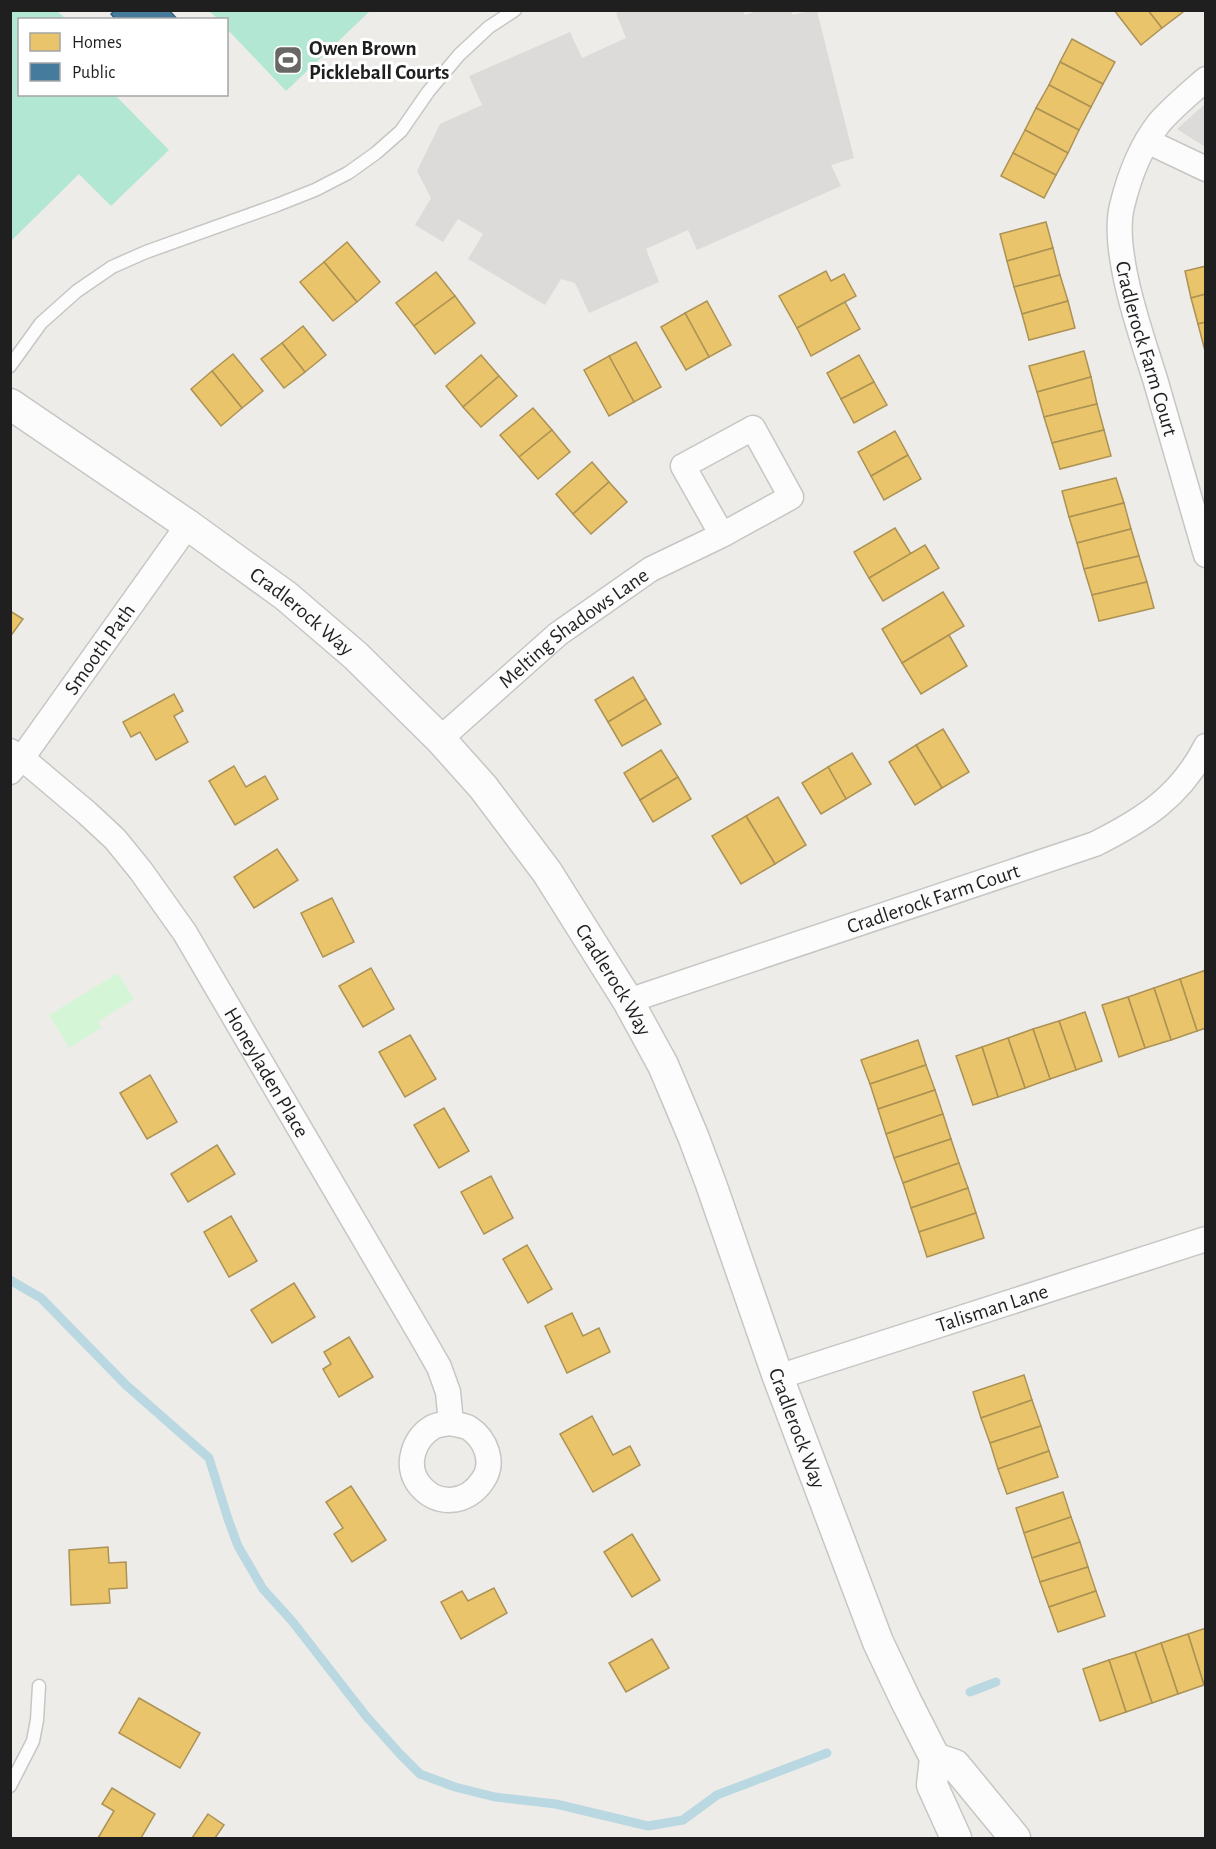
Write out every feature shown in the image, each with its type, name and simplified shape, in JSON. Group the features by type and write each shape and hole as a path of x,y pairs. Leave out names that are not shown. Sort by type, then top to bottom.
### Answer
{"street":[{"name":"Cradlerock Farm Court","path":"1206,79 1174,107 1158,124 1147,141 1132,174 1122,208 1120,232 1131,300 1206,555"},
{"path":"1147,141 1206,169"},
{"name":"Cradlerock Way","path":"10,404 188,525 286,596 356,656 440,739 483,787 547,872 628,1001 663,1065 711,1184 778,1377 878,1642 935,1758"},
{"name":"Melting Shadows Lane","path":"440,739 558,634 651,569 722,535 791,497 753,428 684,466 722,535"},
{"name":"Smooth Path","path":"14,760 188,525"},
{"name":"Cradlerock Farm Court","path":"628,1001 1095,844 1131,826 1161,805 1184,780 1206,746"},
{"name":"Honeyladen Place","path":"14,760 87,813 115,839 185,933 439,1367 448,1392 451,1423"},
{"name":"Talisman Lane","path":"778,1377 1206,1239"},
{"path":"956,1839 932,1785 935,1758 955,1764 1015,1839"}],"lane":[{"path":"10,366 41,322 77,291 112,267 146,252 277,205 348,174 401,131 428,92 459,55 489,27 515,10"},
{"path":"10,1786 33,1741 39,1686"}],"shaded area":[{"path":"622,11 743,11 745,15 756,11 791,11 793,15 817,11 854,158 831,165 841,186 697,250 688,230 646,249 659,282 589,313 575,283 561,279 545,305 468,259 483,234 458,219 443,242 415,225 431,198 417,171 440,124 482,105 469,76 570,32 582,58 626,38 616,13"},
{"path":"1205,104 1205,147 1177,129"}],"green space":[{"path":"11,10 57,11 65,18 18,18 18,96 116,96 169,150 111,206 79,174 11,241"},
{"name":"Owen Brown Pickleball Courts","path":"209,11 370,11 286,91 228,30 228,18 217,18"},
{"path":"118,973 134,999 98,1022 101,1028 69,1048 49,1015"}],"building: Homes":[{"path":"1114,10 1148,10 1162,28 1141,45"},
{"path":"1148,10 1182,10 1183,12 1162,28"},
{"path":"1072,39 1115,62 1103,84 1060,62"},
{"path":"1060,62 1103,84 1091,107 1049,85"},
{"path":"1049,85 1091,107 1079,130 1036,108"},
{"path":"1036,108 1079,130 1068,153 1025,130"},
{"path":"1025,130 1068,153 1056,175 1013,153"},
{"path":"1013,153 1056,175 1044,198 1001,176"},
{"path":"1046,222 1053,248 1007,261 1000,234"},
{"path":"347,242 380,282 357,302 324,262"},
{"path":"1053,248 1060,275 1014,287 1007,261"},
{"path":"324,262 357,302 333,321 300,282"},
{"path":"1206,266 1206,294 1191,298 1185,271"},
{"path":"826,271 831,281 844,274 856,296 797,328 779,296"},
{"path":"436,272 455,296 414,326 396,303"},
{"path":"1060,275 1068,301 1022,314 1014,287"},
{"path":"1206,294 1206,322 1198,324 1191,298"},
{"path":"455,296 475,323 435,354 414,326"},
{"path":"707,301 731,345 709,357 685,313"},
{"path":"1068,301 1075,328 1029,340 1022,314"},
{"path":"845,302 860,329 811,356 797,328"},
{"path":"685,313 709,357 686,370 661,327"},
{"path":"1206,322 1206,351 1205,351 1198,324"},
{"path":"303,326 326,355 305,372 282,343"},
{"path":"636,342 661,387 634,402 609,356"},
{"path":"282,343 305,372 284,388 261,359"},
{"path":"1084,351 1091,377 1037,392 1029,366"},
{"path":"233,354 263,391 242,408 212,371"},
{"path":"481,355 499,376 463,407 446,386"},
{"path":"859,355 874,382 841,399 827,373"},
{"path":"609,356 634,402 609,416 584,370"},
{"path":"212,371 242,408 221,426 191,389"},
{"path":"499,376 517,396 481,427 463,407"},
{"path":"1091,377 1097,404 1044,417 1037,392"},
{"path":"874,382 887,405 854,423 841,399"},
{"path":"1097,404 1104,430 1052,443 1044,417"},
{"path":"533,408 552,430 519,457 500,435"},
{"path":"552,430 570,452 538,479 519,457"},
{"path":"1104,430 1111,456 1060,469 1052,443"},
{"path":"895,431 908,455 871,476 858,452"},
{"path":"908,455 921,479 884,500 871,476"},
{"path":"592,462 609,482 573,514 556,494"},
{"path":"1116,478 1124,503 1069,517 1062,491"},
{"path":"609,482 627,502 591,534 573,514"},
{"path":"1124,503 1131,529 1077,543 1069,517"},
{"path":"895,528 911,554 869,578 854,552"},
{"path":"1131,529 1139,556 1084,569 1077,543"},
{"path":"925,545 939,568 883,601 869,578"},
{"path":"1139,556 1147,582 1092,595 1084,569"},
{"path":"1147,582 1154,608 1099,621 1092,595"},
{"path":"943,592 964,626 902,663 882,629"},
{"path":"10,611 23,619 10,637"},
{"path":"949,635 967,666 921,694 902,663"},
{"path":"633,677 646,699 608,722 595,700"},
{"path":"174,694 183,711 174,716 188,742 156,760 140,732 131,737 123,722"},
{"path":"646,699 661,724 622,746 608,722"},
{"path":"943,729 969,772 942,788 916,745"},
{"path":"916,745 942,788 915,805 889,762"},
{"path":"661,750 678,777 640,800 624,773"},
{"path":"852,753 871,784 846,799 828,767"},
{"path":"234,766 246,787 265,776 278,799 235,825 209,781"},
{"path":"828,767 846,799 821,814 802,783"},
{"path":"678,777 691,799 653,822 640,800"},
{"path":"778,797 806,845 775,864 746,816"},
{"path":"746,816 775,864 741,884 712,836"},
{"path":"277,849 298,880 254,908 234,877"},
{"path":"332,898 354,942 323,957 301,913"},
{"path":"371,968 394,1009 363,1027 339,986"},
{"path":"1206,970 1206,1028 1197,1031 1180,979"},
{"path":"1180,979 1197,1031 1171,1040 1154,988"},
{"path":"1154,988 1171,1040 1145,1048 1128,997"},
{"path":"1128,997 1145,1048 1119,1057 1102,1005"},
{"path":"1085,1012 1102,1061 1076,1070 1059,1021"},
{"path":"1059,1021 1076,1070 1050,1079 1033,1029"},
{"path":"1033,1029 1050,1079 1025,1088 1008,1038"},
{"path":"410,1035 436,1079 405,1097 379,1052"},
{"path":"1008,1038 1025,1088 998,1097 982,1047"},
{"path":"918,1040 926,1065 870,1084 861,1060"},
{"path":"982,1047 998,1097 973,1105 956,1056"},
{"path":"926,1065 935,1090 878,1109 870,1084"},
{"path":"150,1075 177,1122 147,1139 120,1093"},
{"path":"935,1090 943,1114 886,1134 878,1109"},
{"path":"444,1108 469,1151 439,1168 414,1125"},
{"path":"943,1114 951,1139 894,1158 886,1134"},
{"path":"951,1139 959,1163 903,1183 894,1158"},
{"path":"217,1145 235,1174 188,1202 171,1174"},
{"path":"959,1163 968,1188 911,1208 903,1183"},
{"path":"491,1176 513,1218 484,1234 461,1192"},
{"path":"968,1188 976,1213 919,1232 911,1208"},
{"path":"976,1213 984,1238 927,1257 919,1232"},
{"path":"231,1216 257,1261 229,1277 204,1232"},
{"path":"527,1245 552,1289 528,1303 503,1259"},
{"path":"294,1283 315,1317 272,1343 251,1310"},
{"path":"572,1313 583,1336 599,1328 610,1352 567,1373 545,1326"},
{"path":"349,1337 373,1377 339,1397 323,1369 331,1364 324,1352"},
{"path":"1024,1375 1032,1400 981,1418 973,1392"},
{"path":"1032,1400 1041,1426 990,1443 981,1418"},
{"path":"592,1416 613,1455 630,1446 640,1465 593,1492 560,1434"},
{"path":"1041,1426 1049,1451 998,1469 990,1443"},
{"path":"1049,1451 1058,1477 1007,1494 998,1469"},
{"path":"351,1486 386,1540 352,1562 334,1534 343,1528 326,1502"},
{"path":"1063,1492 1071,1517 1024,1533 1016,1508"},
{"path":"1071,1517 1080,1542 1032,1558 1024,1533"},
{"path":"632,1534 660,1580 632,1597 604,1552"},
{"path":"1080,1542 1088,1567 1040,1582 1032,1558"},
{"path":"108,1547 109,1563 126,1562 127,1588 109,1589 110,1603 71,1605 69,1550"},
{"path":"1088,1567 1096,1591 1049,1607 1040,1582"},
{"path":"494,1588 507,1613 461,1639 441,1602 462,1591 468,1601"},
{"path":"1096,1591 1105,1616 1058,1632 1049,1607"},
{"path":"1206,1628 1206,1685 1204,1685 1188,1634"},
{"path":"1188,1634 1204,1685 1178,1694 1161,1643"},
{"path":"652,1639 669,1668 626,1692 609,1663"},
{"path":"1161,1643 1178,1694 1152,1703 1135,1652"},
{"path":"1135,1652 1152,1703 1126,1712 1109,1660"},
{"path":"1109,1660 1126,1712 1100,1721 1083,1669"},
{"path":"139,1698 200,1733 180,1768 119,1733"},
{"path":"112,1788 155,1814 141,1838 98,1838 114,1811 102,1804"},
{"path":"208,1814 224,1825 215,1838 192,1838"}],"building: Public":[{"path":"115,10 169,10 176,18 114,18 111,14"}],"waterway":[{"path":"10,1280 41,1298 126,1385 209,1458 238,1546 263,1589 292,1621 366,1716 420,1774 455,1787 495,1797 556,1804 648,1826 683,1820 717,1795 827,1753"},
{"path":"970,1692 996,1682"}],"place":[{"name":"Owen Brown Pickleball Courts","path":"288,60"}]}
